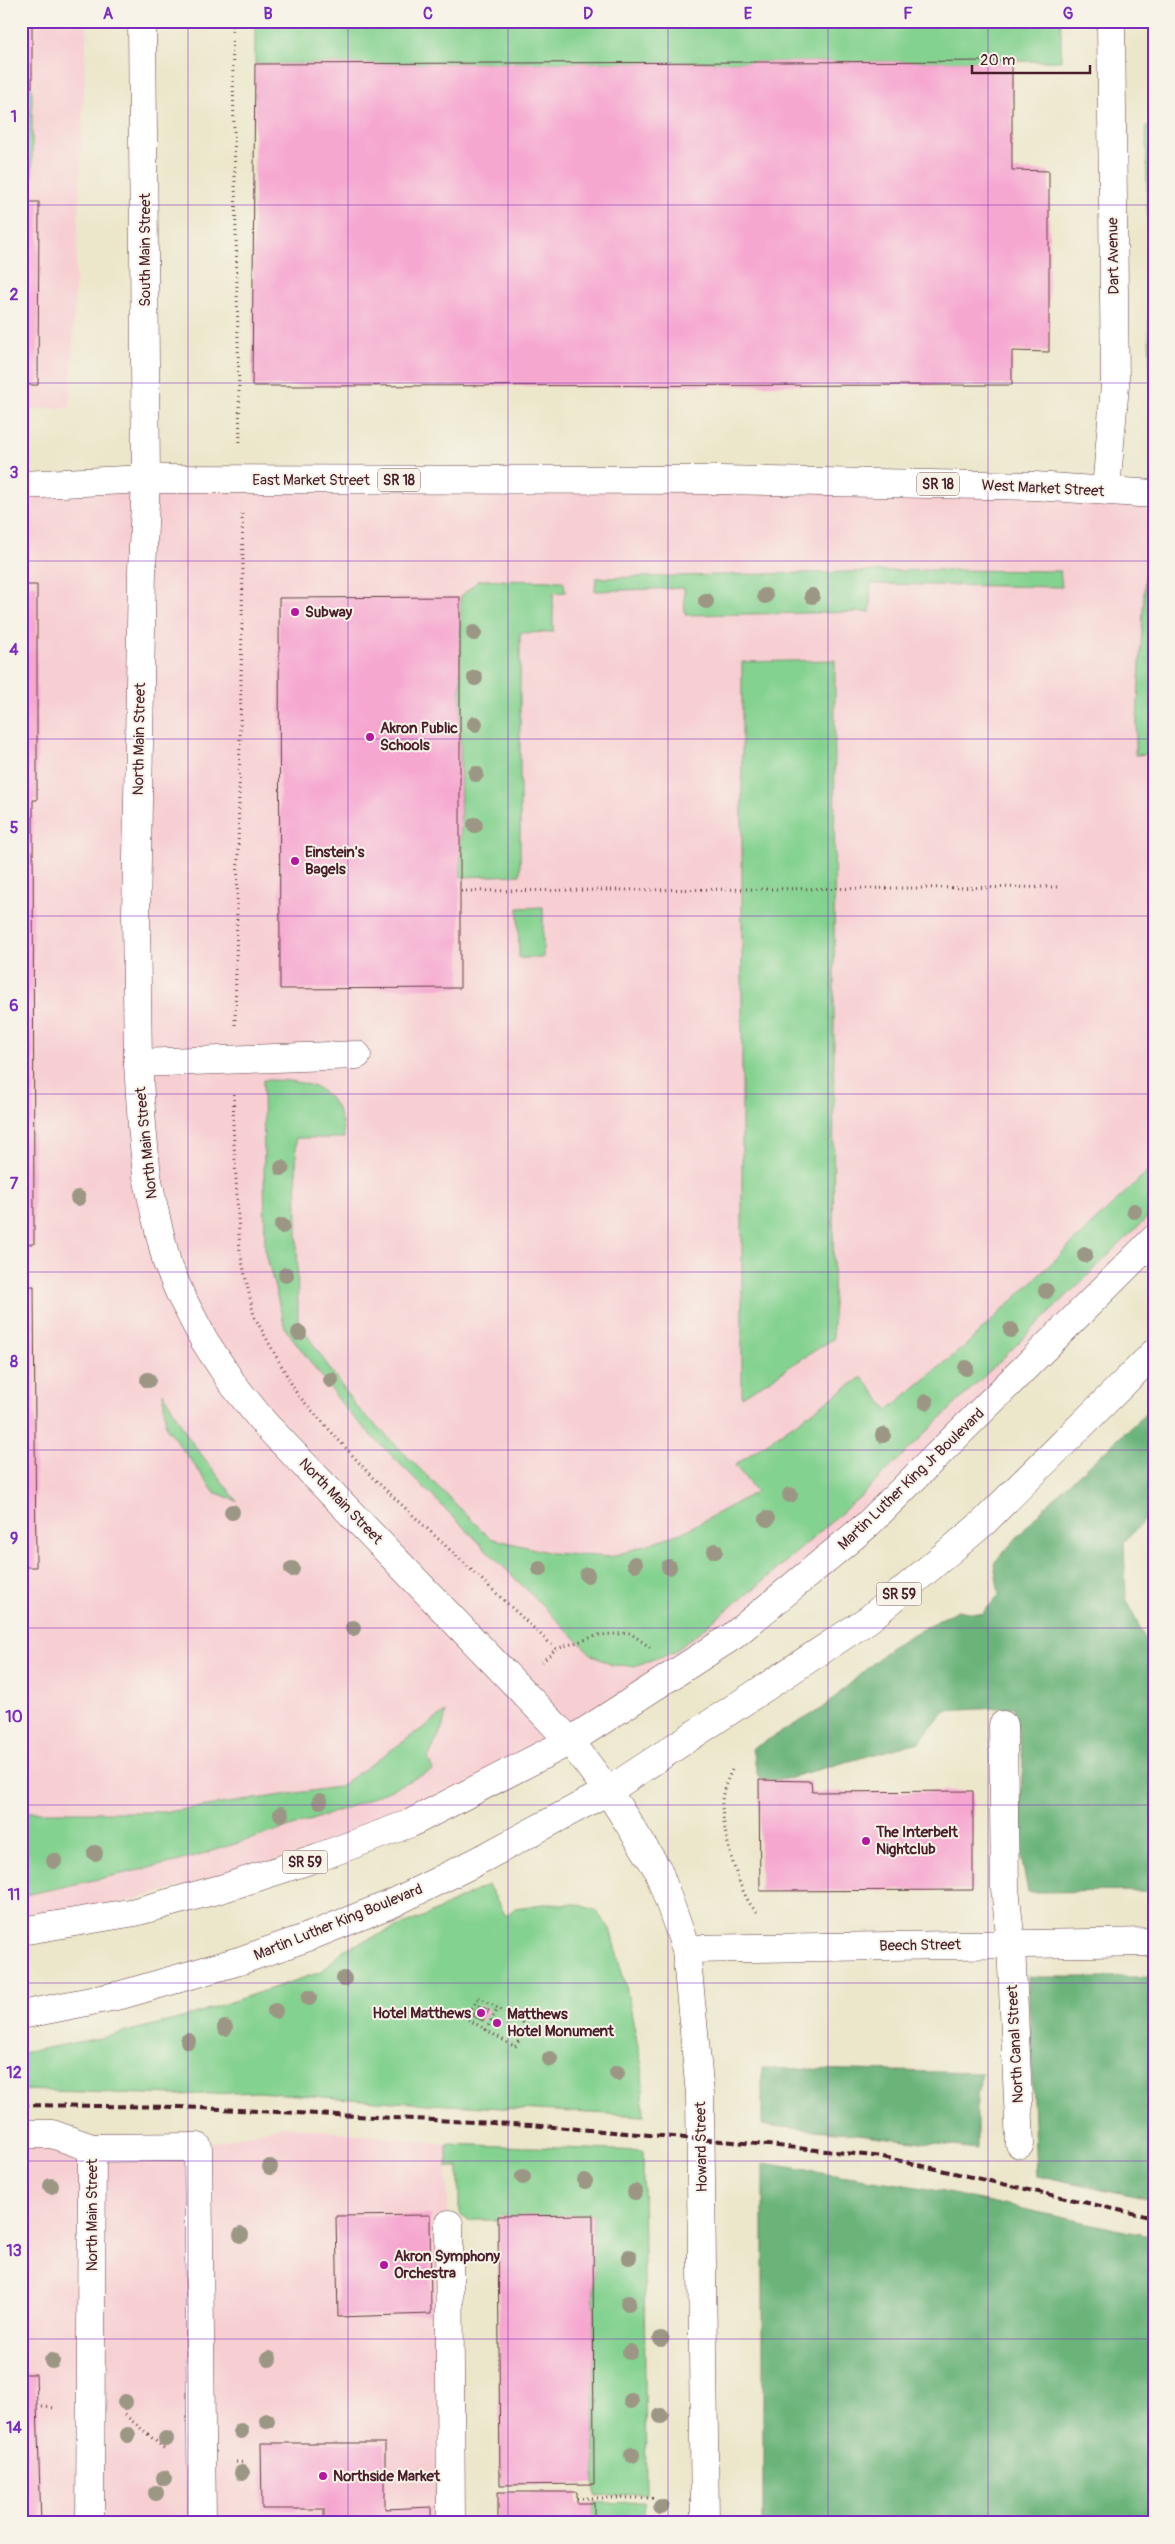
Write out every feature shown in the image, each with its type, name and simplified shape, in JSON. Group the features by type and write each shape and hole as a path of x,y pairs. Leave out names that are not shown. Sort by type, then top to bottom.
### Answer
{"main road":[{"name":"South Main Street","path":"142,21 146,479"},
{"name":"Dart Avenue","path":"1106,490 1115,385 1111,21"},
{"name":"East Market Street","path":"21,485 146,479 241,481 722,480"},
{"name":"North Main Street","path":"146,479 142,570 137,886 138,1063 147,1176 167,1263 181,1296 204,1340 232,1383 265,1424 570,1741 608,1791"},
{"name":"West Market Street","path":"722,480 1035,486 1154,494"},
{"path":"138,1063 357,1055"},
{"name":"Martin Luther King Jr Boulevard","path":"570,1741 733,1636 867,1525 1154,1240"},
{"name":"SR 59","path":"608,1791 869,1619 983,1524 1154,1353"},
{"name":"North Canal Street","path":"1003,1725 1005,1888 1010,1944 1020,2144"},
{"name":"SR 59","path":"21,1931 135,1912 224,1888 319,1858 411,1823 570,1741"},
{"name":"Howard Street","path":"608,1791 658,1870 686,1949 700,2094 705,2523"},
{"name":"Martin Luther King Boulevard","path":"21,2015 121,1995 239,1961 308,1937 393,1903 476,1862 608,1791"},
{"name":"Beech Street","path":"686,1949 1154,1942"},
{"path":"21,2134 52,2134 92,2148"},
{"name":"North Main Street","path":"90,2523 92,2148 198,2147 203,2462 202,2523"},
{"path":"449,2224 450,2523"}],"path":[{"path":"232,21 243,565 233,1125 240,1252 254,1316 297,1394 372,1478 556,1649"},
{"path":"461,891 1058,888"},
{"path":"517,1685 556,1649 599,1635 630,1633 655,1651"},
{"path":"732,1770 725,1784 722,1802 724,1821 733,1864 755,1911"},
{"path":"479,1997 498,2008 528,2026 515,2047 466,2018 479,1997"},
{"path":"486,2030 498,2008"},
{"path":"42,2407 91,2410 117,2408 175,2459 203,2462 250,2462"},
{"path":"577,2498 653,2498"}],"shaded area":[{"path":"21,21 87,21 70,407 21,410"},
{"path":"21,485 1154,494 1154,1239 733,1636 411,1823 21,1931"},
{"path":"282,2126 447,2144 451,2523 21,2523 21,2134 198,2147"}],"green space":[{"path":"255,21 1061,21 1061,61 255,64"},
{"path":"21,87 32,87 32,178 21,178"},
{"path":"1154,125 1154,388 1150,378 1146,126"},
{"path":"933,570 1060,571 1062,587 871,584 870,612 685,615 684,588 595,591 596,578"},
{"path":"1145,575 1154,577 1154,754 1135,755"},
{"path":"479,580 563,581 566,592 553,593 553,632 520,633 520,875 461,877 460,597"},
{"path":"835,660 833,1339 742,1397 742,662"},
{"path":"543,907 543,958 519,958 518,908"},
{"path":"263,1080 280,1080 308,1085 329,1097 336,1107 344,1138 296,1138 298,1322 354,1404 490,1538 551,1553 611,1557 683,1532 756,1492 735,1465 862,1377 888,1410 966,1345 1154,1165 1154,1211 863,1494 766,1579 674,1652 634,1666 612,1665 592,1655 348,1412 285,1328 265,1249"},
{"path":"163,1392 188,1437 237,1501 214,1492 166,1427"},
{"path":"1154,1406 1154,1510 1124,1542 1126,1598 1154,1658 1154,1891 1028,1892 1018,1841 1023,1761 1014,1707 945,1711 919,1742 769,1783 758,1776 752,1749 823,1708 892,1646 957,1610 982,1614 999,1595 994,1563 1049,1502"},
{"path":"446,1712 443,1726 428,1758 433,1770 363,1802 306,1822 176,1862 21,1896 21,1812 166,1812 338,1787"},
{"path":"488,1885 506,1916 515,1908 543,1904 577,1904 595,1910 610,1929 627,1991 642,2066 644,2116 377,2101 258,2092 177,2095 21,2090 21,2053 105,2037 182,2018 321,1972 343,1950 427,1915"},
{"path":"1028,1977 1154,1977 1154,2200 1036,2175"},
{"path":"762,2068 983,2073 977,2095 977,2149 858,2134 762,2125"},
{"path":"447,2144 643,2151 646,2494 595,2496 593,2215 499,2216 498,2220 469,2220 459,2213 459,2167 447,2167"},
{"path":"763,2163 924,2188 1154,2237 1154,2523 763,2523"},
{"path":"644,2502 645,2523 594,2523 594,2503"}],"building":[{"path":"21,21 32,21 32,87 21,87"},
{"path":"1012,61 1012,170 1049,171 1049,352 1012,351 1012,385 252,386 255,64"},
{"path":"21,202 39,202 38,385 21,385"},
{"path":"21,585 37,585 37,800 33,800 34,1244 21,1244"},
{"name":"Akron Public Schools","path":"460,597 460,988 280,989 279,598"},
{"path":"21,1286 34,1286 36,1567 21,1567"},
{"name":"The Interbelt Nightclub","path":"759,1780 811,1781 812,1792 973,1791 973,1890 760,1891"},
{"name":"Hotel Matthews","path":"479,2005 489,2010 483,2021 473,2016"},
{"name":"Akron Symphony Orchestra","path":"430,2215 431,2314 338,2317 336,2216"},
{"path":"593,2215 594,2484 500,2485 498,2216"},
{"path":"21,2374 36,2374 41,2523 21,2523"},
{"name":"Northside Market","path":"261,2443 385,2443 385,2509 431,2507 431,2523 324,2523 324,2509 262,2509"},
{"path":"498,2492 577,2492 577,2503 594,2503 594,2523 498,2523"}],"railway":[{"path":"21,2105 180,2107 531,2125 768,2145 883,2157 1154,2218"}],"place":[{"name":"Subway","path":"295,612"},
{"name":"Akron Public Schools","path":"370,737"},
{"name":"Einstein's Bagels","path":"295,861"},
{"name":"The Interbelt Nightclub","path":"866,1841"},
{"name":"Hotel Matthews","path":"481,2013"},
{"name":"Matthews Hotel Monument","path":"497,2023"},
{"name":"Akron Symphony Orchestra","path":"384,2265"},
{"name":"Northside Market","path":"323,2476"}]}
